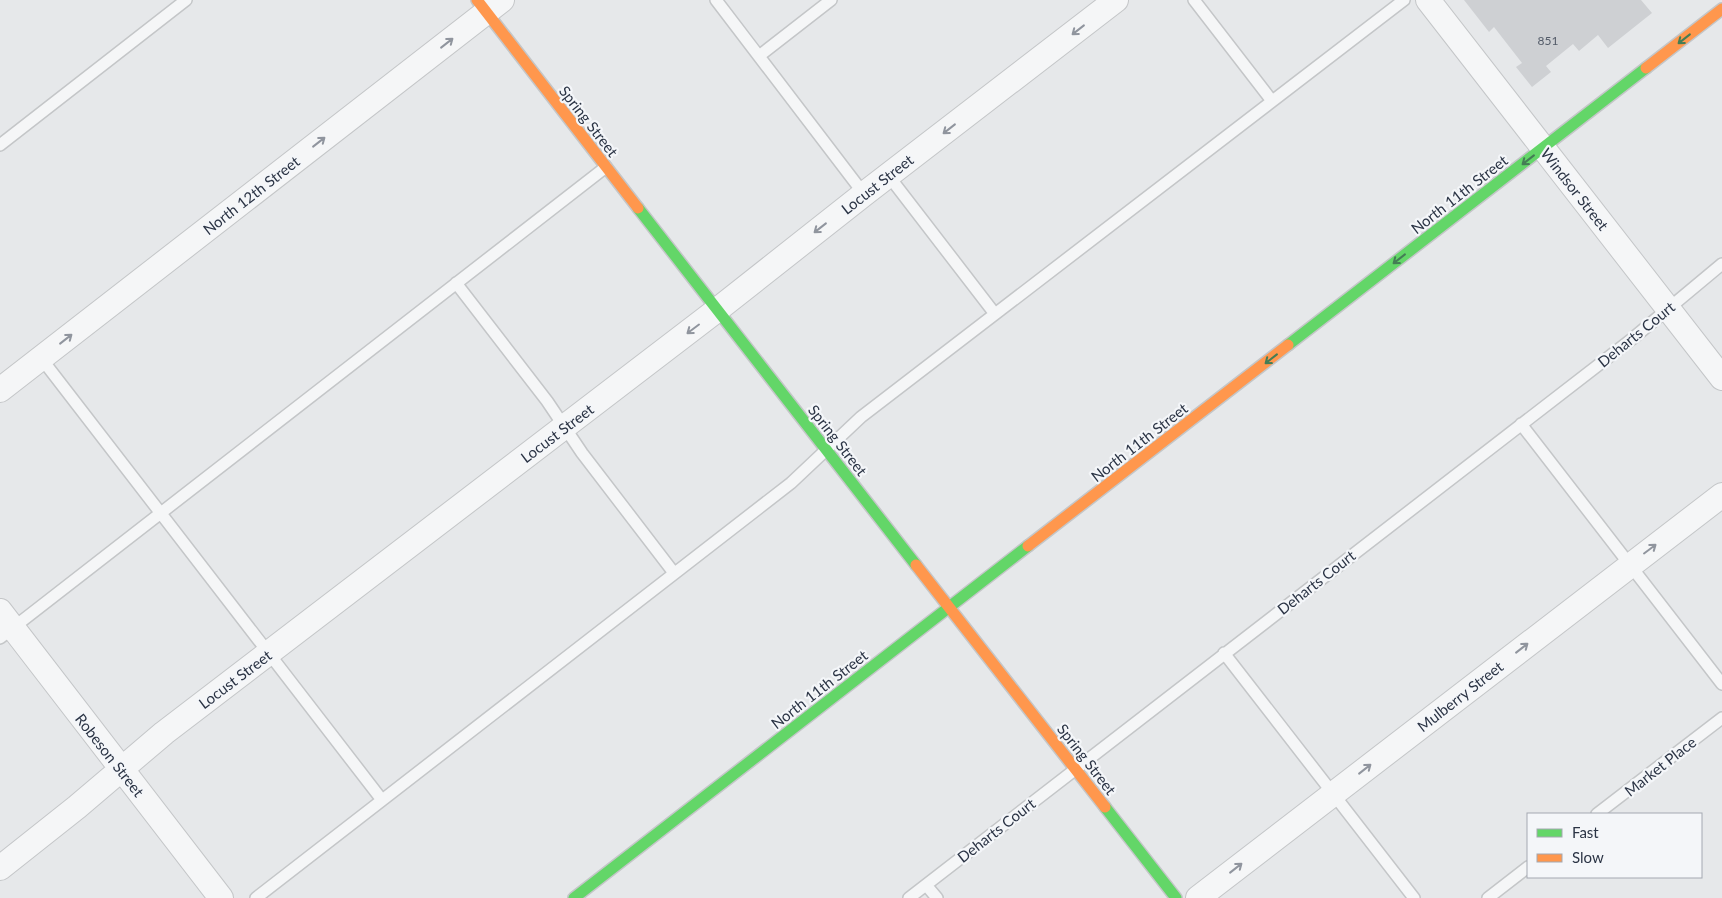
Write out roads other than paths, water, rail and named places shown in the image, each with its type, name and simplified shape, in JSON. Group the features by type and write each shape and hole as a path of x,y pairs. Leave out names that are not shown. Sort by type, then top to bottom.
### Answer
{"street":[{"name":"Locust Street","path":"0,868 77,808 164,733 717,310 888,175 1116,0"},
{"name":"Windsor Street","path":"1428,0 1722,378"},
{"name":"Spring Street","path":"489,4 606,167 1176,898"},
{"name":"North 12th Street","path":"0,390 489,4"},
{"name":"North 11th Street","path":"574,898 1722,9"},
{"name":"Mulberry Street","path":"1198,898 1722,494"},
{"name":"Robeson Street","path":"4,626 122,770 222,898"}],"lane":[{"path":"0,145 186,0"},
{"path":"716,0 864,194"},
{"path":"758,56 831,0"},
{"path":"1194,0 1272,101"},
{"path":"256,898 791,483 861,417 1404,0"},
{"path":"4,626 160,512 606,167"},
{"path":"888,175 995,314"},
{"name":"Deharts Court","path":"909,898 1632,339 1722,264"},
{"path":"456,283 548,401 582,453 674,573"},
{"path":"41,358 382,800"},
{"path":"1521,424 1722,684"},
{"path":"1224,653 1414,898"},
{"name":"Market Place","path":"1598,813 1722,718"},
{"path":"1488,898 1527,868"},
{"path":"926,884 937,898"}]}
